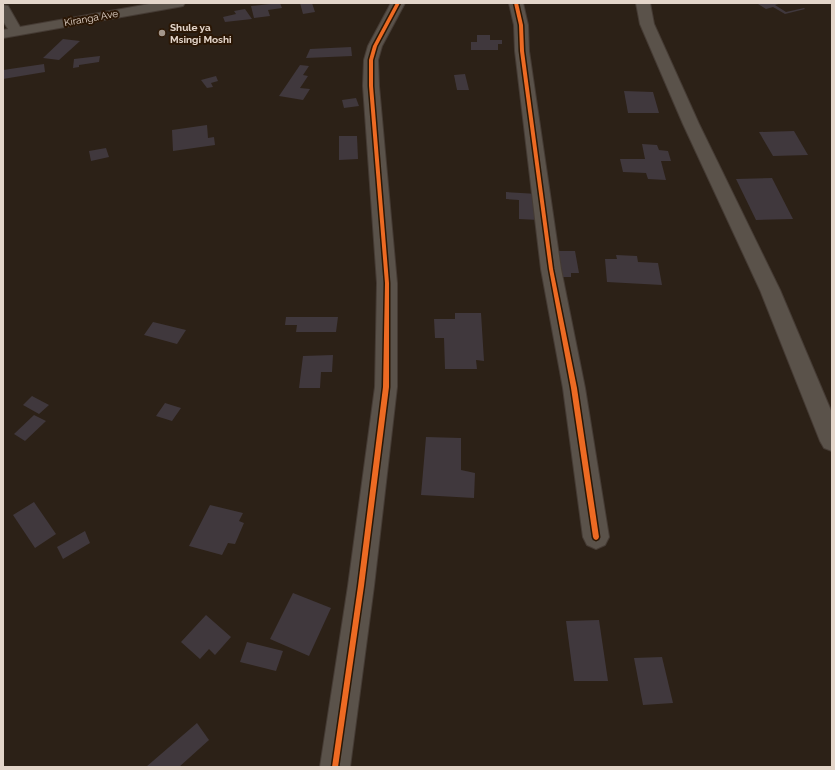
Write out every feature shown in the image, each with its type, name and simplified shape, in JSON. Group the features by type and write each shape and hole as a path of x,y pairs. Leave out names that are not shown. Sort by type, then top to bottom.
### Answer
{"street":[{"name":"Kiranga Ave","path":"10,32 178,3"},
{"path":"335,767 361,586 386,387 387,283 371,86 372,60 375,46 398,3"},
{"path":"516,3 521,25 522,51 551,269 574,388 596,537"},
{"path":"643,3 647,24 691,124 770,290 832,441"},
{"path":"3,8 10,32"}],"building":[{"path":"280,3 282,8 268,10 270,16 254,18 251,6"},
{"path":"300,3 312,3 315,12 303,14"},
{"path":"782,3 775,5 786,12 805,9 785,14 773,7 766,9 758,4"},
{"path":"245,9 252,19 225,22 223,17 236,14 234,11"},
{"path":"477,35 490,35 490,40 502,40 502,44 498,44 498,50 471,50 471,42 477,42"},
{"path":"63,39 80,41 59,60 43,58"},
{"path":"351,47 352,56 306,58 310,49"},
{"path":"100,56 99,62 79,65 79,67 73,68 74,59"},
{"path":"44,64 45,72 3,79 3,70"},
{"path":"300,65 309,66 303,75 308,76 300,88 310,89 303,100 279,96"},
{"path":"465,74 469,90 457,90 454,75"},
{"path":"216,76 218,81 211,83 213,87 207,88 201,80"},
{"path":"624,91 653,92 659,113 628,113"},
{"path":"356,98 359,106 344,108 342,100"},
{"path":"207,125 208,138 214,137 215,145 173,151 172,130"},
{"path":"794,131 808,155 773,156 759,132"},
{"path":"339,136 357,136 358,159 339,160"},
{"path":"642,144 657,145 659,150 668,151 671,161 661,161 666,180 648,179 646,173 623,172 620,159 645,159"},
{"path":"106,148 109,157 91,161 89,151"},
{"path":"772,178 793,219 756,220 736,179"},
{"path":"506,192 538,194 539,220 519,219 519,200 506,199"},
{"path":"556,251 575,251 579,273 571,273 571,277 561,277"},
{"path":"616,255 637,256 638,262 658,263 662,285 607,282 605,259 617,259"},
{"path":"455,313 481,313 484,361 476,360 477,369 445,369 444,338 435,338 434,319 455,319"},
{"path":"286,317 338,317 336,332 296,332 297,325 285,325"},
{"path":"153,322 186,330 177,344 144,335"},
{"path":"333,355 332,372 321,372 320,388 299,388 303,356"},
{"path":"32,396 49,405 39,414 23,405"},
{"path":"165,403 181,408 172,421 156,416"},
{"path":"34,415 46,421 25,441 14,434"},
{"path":"426,437 461,438 461,470 475,473 474,498 421,495"},
{"path":"34,502 56,534 35,548 13,515"},
{"path":"210,505 243,513 239,521 244,523 235,544 228,543 222,555 189,546"},
{"path":"85,531 90,543 63,559 57,547"},
{"path":"293,593 331,608 309,656 270,639"},
{"path":"206,615 231,637 215,655 209,649 200,659 181,642"},
{"path":"599,620 608,681 574,681 566,621"},
{"path":"247,642 283,651 276,671 240,662"},
{"path":"662,657 673,703 643,705 634,658"},
{"path":"197,723 209,740 179,767 146,767"}],"cycle path":[{"path":"335,767 361,586 386,387 387,283 371,86 371,60 375,46 398,3"},
{"path":"516,3 521,25 522,51 551,269 574,388 596,537"}],"place":[{"name":"Shule ya Msingi Moshi","path":"162,33"}]}
